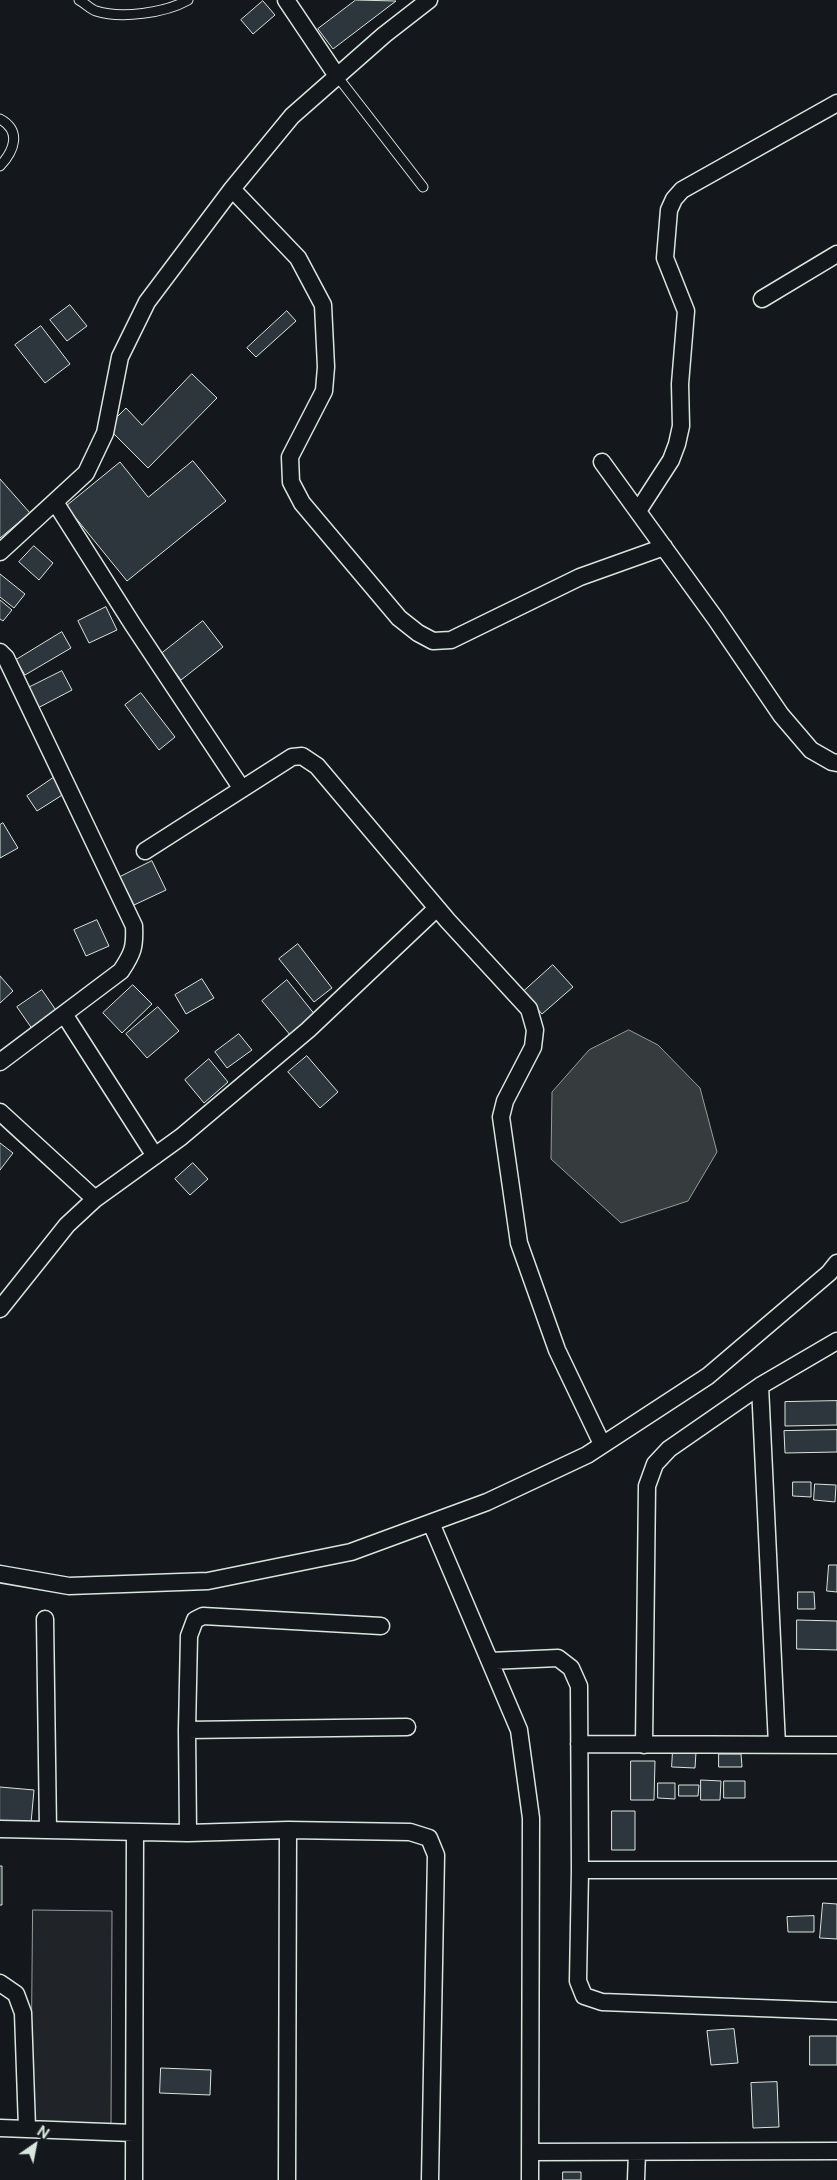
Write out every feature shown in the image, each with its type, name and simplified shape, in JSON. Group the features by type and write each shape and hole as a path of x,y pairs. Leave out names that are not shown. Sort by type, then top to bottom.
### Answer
{"street":[{"path":"286,0 337,76"},
{"path":"0,552 86,473 106,433 120,357 147,302 232,189 292,116 384,35 429,0"},
{"path":"638,511 670,460 677,444 681,426 680,384 686,311 665,258 669,210 674,199 682,190 837,103"},
{"path":"232,189 298,258 323,305 326,367 324,390 290,457 291,482 302,502 399,618 418,633 433,641 451,640 580,577 664,547"},
{"path":"762,299 837,254"},
{"path":"602,462 715,618 781,715 811,750 837,763"},
{"path":"55,502 133,625 242,789"},
{"path":"0,652 6,658 134,926 135,941 132,954 121,971 0,1062"},
{"path":"145,851 292,757 302,756 317,766 437,908 529,1009 535,1030 534,1047 505,1101 501,1117 519,1242 558,1350 602,1444"},
{"path":"0,1308 67,1225 95,1200 181,1138 308,1030 437,908"},
{"path":"64,1014 154,1156"},
{"path":"0,1112 95,1200"},
{"path":"0,1574 69,1586 208,1581 351,1552 431,1523 487,1502 587,1454 708,1376 829,1274 837,1263"},
{"path":"644,1744 647,1486 655,1464 669,1449 760,1386 837,1341"},
{"path":"760,1386 777,1745"},
{"path":"431,1523 519,1730 532,1818 530,2180"},
{"path":"188,1833 186,1730 189,1636 195,1620 203,1616 380,1626"},
{"path":"45,1619 48,1830"},
{"path":"490,1661 558,1658 571,1668 579,1686 580,1870 578,1981 584,1996 602,2002 837,2011"},
{"path":"186,1730 407,1727"},
{"path":"579,1744 837,1745"},
{"path":"0,1829 188,1833 288,1830 410,1832 429,1838 436,1855 430,2180"},
{"path":"287,2180 288,1830"},
{"path":"134,2180 135,1832"},
{"path":"580,1870 837,1870"},
{"path":"0,1983 16,1994 23,2013 27,2128"},
{"path":"0,2128 133,2133"},
{"path":"530,2152 837,2151"},
{"path":"636,2180 637,2152"}],"lane":[{"path":"79,0 94,10 117,15 145,13 180,4 188,0"},
{"path":"337,76 423,187"},
{"path":"0,119 13,131 15,144 9,156 0,166"}],"shaded area":[{"path":"629,1030 658,1045 700,1088 717,1152 688,1201 621,1223 551,1159 552,1092 589,1050"},
{"path":"33,1910 112,1911 111,2125 31,2124"}],"building":[{"path":"356,0 396,1 333,49 318,29"},
{"path":"263,1 275,15 253,34 241,20"},
{"path":"70,305 87,326 67,341 50,320"},
{"path":"287,311 296,321 256,357 247,348"},
{"path":"41,326 70,364 45,383 15,345"},
{"path":"192,374 217,398 148,468 107,427 126,408 142,425"},
{"path":"193,461 226,501 127,581 66,506 120,462 148,497"},
{"path":"0,479 30,513 0,538"},
{"path":"34,546 53,563 39,580 19,562"},
{"path":"0,574 25,594 14,608 0,597"},
{"path":"0,600 12,610 3,621 0,619"},
{"path":"106,607 117,630 89,643 78,621"},
{"path":"203,621 223,647 181,680 161,654"},
{"path":"62,632 71,648 25,675 16,660"},
{"path":"62,671 72,690 34,710 24,690"},
{"path":"141,693 175,737 159,750 125,705"},
{"path":"56,776 67,792 37,811 27,796"},
{"path":"3,823 18,848 0,858 0,825"},
{"path":"152,861 166,890 134,905 120,877"},
{"path":"97,920 109,946 86,956 74,930"},
{"path":"298,944 332,988 314,1002 279,959"},
{"path":"553,965 573,987 542,1014 523,992"},
{"path":"0,976 13,991 0,1003"},
{"path":"202,979 214,998 186,1014 175,995"},
{"path":"287,980 316,1016 291,1036 262,1001"},
{"path":"133,985 152,1004 122,1033 103,1013"},
{"path":"42,990 60,1016 35,1033 17,1007"},
{"path":"158,1007 179,1031 147,1058 126,1034"},
{"path":"239,1034 252,1050 227,1068 215,1052"},
{"path":"307,1056 338,1092 320,1108 288,1072"},
{"path":"209,1059 228,1082 204,1103 185,1080"},
{"path":"0,1143 13,1153 0,1170"},
{"path":"193,1163 208,1179 190,1195 175,1179"},
{"path":"837,1401 837,1425 785,1426 785,1402"},
{"path":"837,1430 837,1452 785,1453 784,1431"},
{"path":"793,1482 811,1482 811,1497 793,1496"},
{"path":"815,1484 836,1485 835,1502 814,1500"},
{"path":"829,1565 837,1565 837,1592 827,1591"},
{"path":"798,1592 814,1592 815,1609 798,1609"},
{"path":"797,1620 837,1621 837,1650 797,1649"},
{"path":"673,1750 696,1752 695,1768 672,1767"},
{"path":"719,1754 741,1754 742,1767 719,1767"},
{"path":"631,1761 655,1761 654,1800 631,1800"},
{"path":"701,1780 721,1781 720,1800 701,1800"},
{"path":"724,1781 745,1781 745,1798 724,1798"},
{"path":"658,1783 675,1783 675,1799 658,1798"},
{"path":"679,1785 699,1785 698,1796 679,1796"},
{"path":"0,1787 34,1790 31,1823 0,1821"},
{"path":"612,1811 635,1811 635,1850 612,1850"},
{"path":"0,1866 2,1866 2,1905 0,1905"},
{"path":"823,1903 837,1904 837,1939 820,1938"},
{"path":"814,1916 814,1932 788,1932 787,1917"},
{"path":"734,2029 738,2063 711,2065 707,2031"},
{"path":"810,2036 837,2036 837,2065 810,2065"},
{"path":"161,2068 211,2070 210,2095 160,2093"},
{"path":"777,2082 779,2127 753,2128 751,2083"},
{"path":"563,2172 581,2172 581,2180 563,2180"}]}
